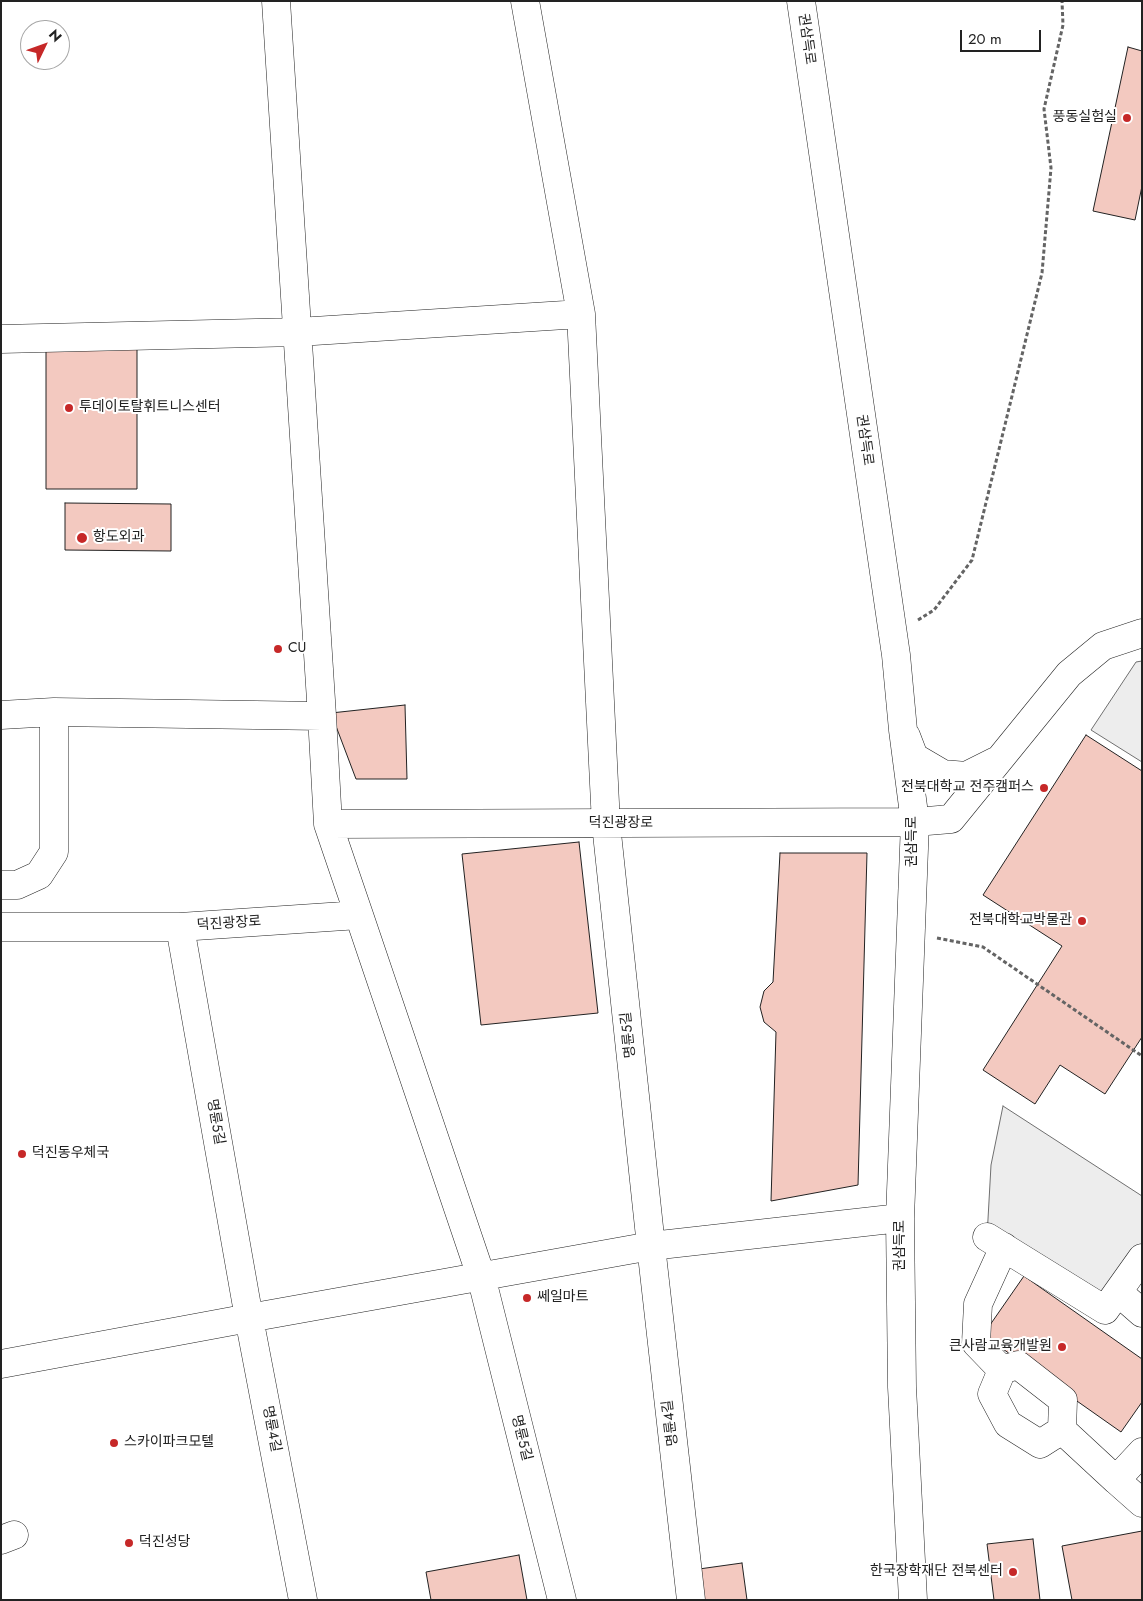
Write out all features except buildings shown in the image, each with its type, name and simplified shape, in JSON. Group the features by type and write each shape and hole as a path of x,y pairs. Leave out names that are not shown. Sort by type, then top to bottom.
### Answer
{"street":[{"path":"276,1 328,824 359,915"},
{"name":"명륜5길","path":"525,1 581,314 606,824 651,1246"},
{"name":"권삼득로","path":"800,1 896,655 903,730 915,822 900,1218 902,1387 913,1600"},
{"path":"1,339 298,332 581,314"},
{"name":"덕진광장로","path":"328,824 915,822 951,819 1069,674 1103,646 1142,632"},
{"path":"1,715 54,712 322,716"},
{"path":"1,885 17,885 39,875 54,852 54,712"},
{"path":"903,730 914,757 944,774 966,776 998,761"},
{"name":"명륜5길","path":"359,915 481,1276 562,1600"},
{"name":"덕진광장로","path":"1,927 180,927 359,915"},
{"name":"명륜5길","path":"180,927 249,1318"},
{"path":"1,1364 651,1246 900,1218"},
{"path":"1002,1370 976,1343 978,1304 996,1242 1106,1310 1142,1258"},
{"name":"명륜4길","path":"651,1246 692,1600"},
{"path":"1118,1292 1142,1313"},
{"name":"명륜4길","path":"249,1318 303,1600"},
{"path":"1002,1370 1018,1365 1063,1400 1062,1430 1142,1503"},
{"path":"1002,1370 992,1394 1008,1424 1040,1444 1062,1430"},
{"path":"1116,1480 1142,1452"}],"path":[{"path":"914,622 934,610 972,560 1042,273 1051,168 1044,109 1063,25 1062,1"},
{"path":"932,937 983,947 1142,1056"}],"shaded area":[{"path":"1142,661 1142,762 1091,730 1136,662"},
{"path":"1003,1106 1142,1196 1142,1258 1105,1310 987,1237 991,1165"}],"place":[{"name":"풍동실험실","path":"1127,118"},
{"name":"투데이토탈휘트니스센터","path":"69,408"},
{"name":"항도외과","path":"82,538"},
{"name":"CU","path":"278,649"},
{"name":"전북대학교 전주캠퍼스","path":"1044,788"},
{"name":"전북대학교박물관","path":"1082,921"},
{"name":"덕진동우체국","path":"22,1154"},
{"name":"쎄일마트","path":"527,1298"},
{"name":"큰사람교육개발원","path":"1062,1347"},
{"name":"스카이파크모텔","path":"114,1443"},
{"name":"덕진성당","path":"129,1543"},
{"name":"한국장학재단 전북센터","path":"1013,1572"}]}
